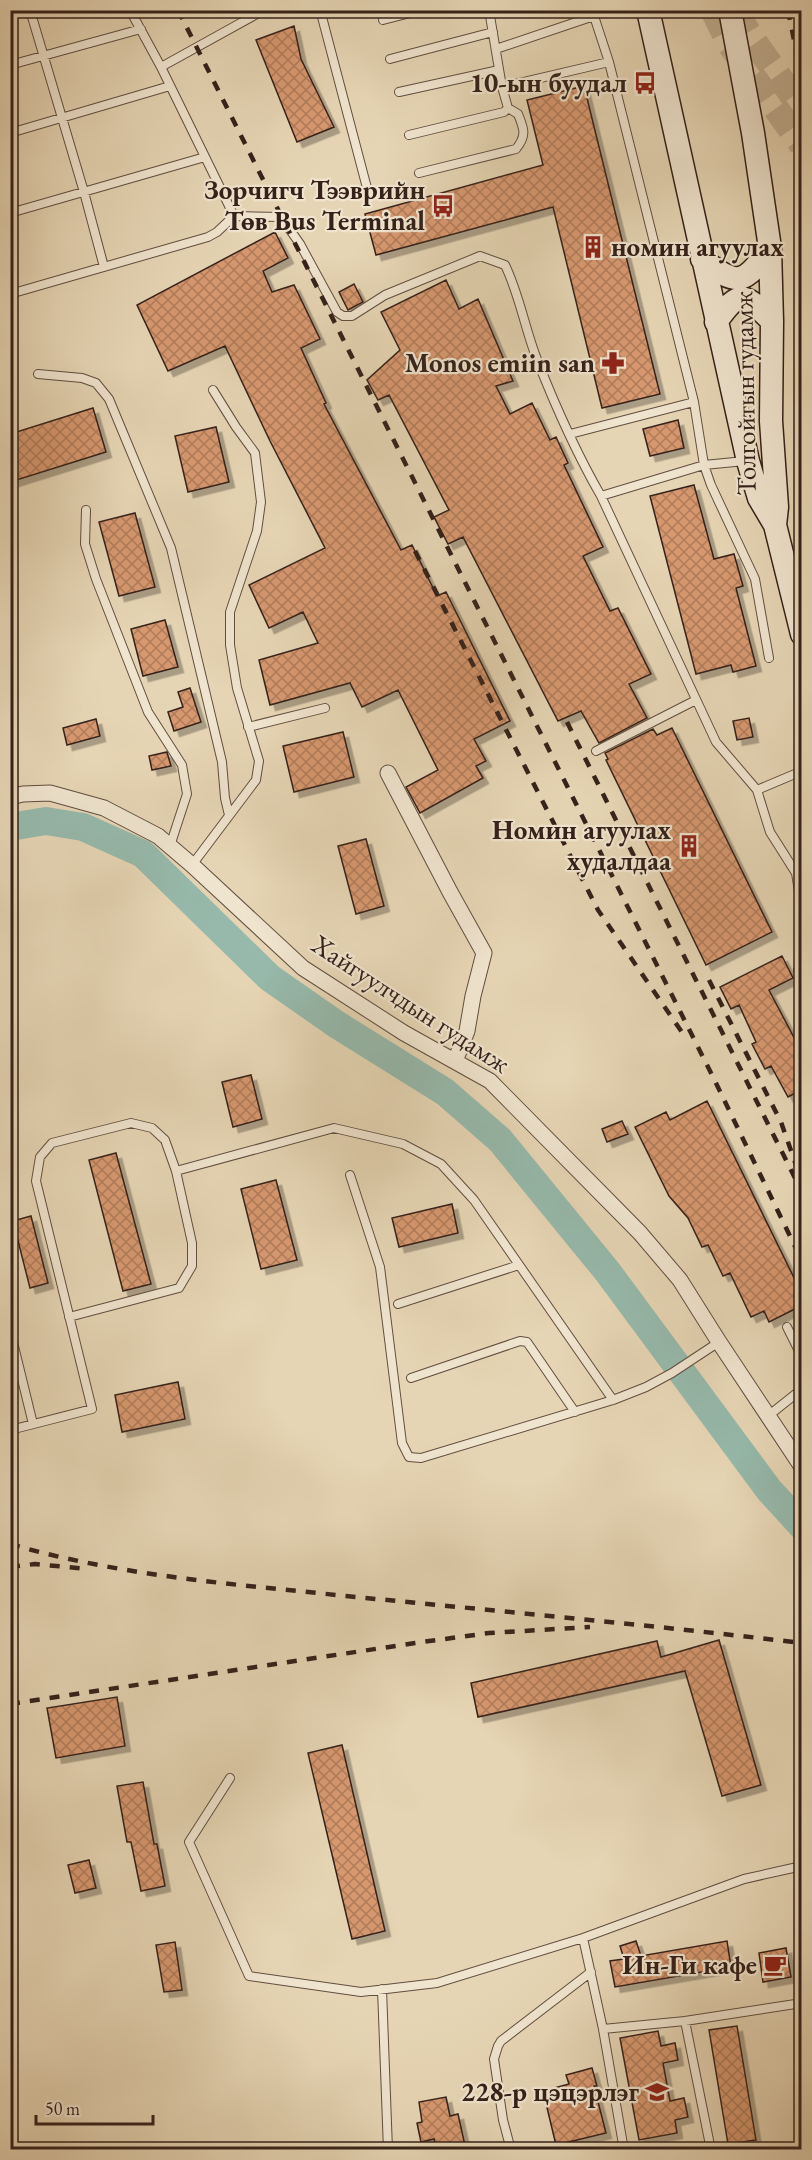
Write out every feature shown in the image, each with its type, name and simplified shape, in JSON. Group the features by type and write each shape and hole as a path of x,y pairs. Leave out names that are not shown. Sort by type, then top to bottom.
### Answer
{"main road":[{"name":"Толгойтын гудамж","path":"648,10 700,253 748,461 759,498 775,525 801,634"},
{"name":"Толгойтын гудамж","path":"730,10 753,133 770,248 771,421 777,507 775,525"},
{"path":"700,253 726,277 736,279 751,274 770,248"},
{"path":"716,322 730,302 741,298 752,302 772,321"}],"street":[{"path":"388,773 484,953 467,1031 454,1061"},
{"name":"Хайгуулчдын гудамж","path":"10,797 23,794 50,794 104,808 158,836 303,968 404,1033 490,1081 640,1233 680,1280 801,1467"}],"lane":[{"path":"30,10 104,267"},
{"path":"130,10 161,67 234,216"},
{"path":"161,67 264,10"},
{"path":"326,10 322,17 367,188"},
{"path":"383,20 422,10"},
{"path":"419,173 516,149 523,140 524,128 518,114 508,108 502,87 489,10"},
{"path":"496,49 593,13 609,62 694,402 704,465 755,579 769,658"},
{"path":"10,65 141,29"},
{"path":"390,59 493,32"},
{"path":"502,87 609,62"},
{"path":"399,92 499,70"},
{"path":"10,133 170,86"},
{"path":"409,135 504,112 508,108"},
{"path":"10,213 205,157"},
{"path":"10,294 208,237 234,216 281,217 300,244 337,312 343,316 352,316 386,295 480,256 505,266 514,285 537,361 589,476 601,496 716,742 757,790 770,832 796,873 801,910"},
{"path":"656,253 700,253"},
{"path":"38,374 81,378 96,383 109,399 171,548 222,762 229,815"},
{"path":"192,865 256,780 259,761 237,688 230,645 230,612 257,531 261,502 255,453 213,390"},
{"path":"570,434 694,402"},
{"path":"601,496 704,465 748,461"},
{"path":"86,510 85,544 96,579 148,712 182,765 187,794 170,846"},
{"path":"596,751 696,700"},
{"path":"248,727 325,708"},
{"path":"757,790 801,771"},
{"path":"798,969 801,961"},
{"path":"10,1430 92,1409 69,1317 36,1181 40,1156 52,1143 131,1123 152,1128 165,1140 176,1171 192,1243 192,1266 179,1288 69,1317"},
{"path":"176,1171 334,1128 403,1144 441,1164 474,1200 613,1400"},
{"path":"350,1175 380,1267 402,1443 409,1457 421,1458 613,1400 646,1387 672,1373 719,1342"},
{"path":"398,1304 519,1265"},
{"path":"787,1326 801,1357"},
{"path":"10,1330 33,1424"},
{"path":"411,1378 520,1341 527,1342 575,1412"},
{"path":"768,1416 801,1389"},
{"path":"230,1778 189,1842 249,1976 361,1992 437,1983 583,1938 744,1879 801,1866"},
{"path":"583,1938 603,2029 624,2150"},
{"path":"510,2150 494,2059 498,2046 501,2041 591,1971"},
{"path":"382,1989 388,2150"},
{"path":"603,2029 686,2021 801,2003"},
{"path":"686,2021 711,2150"}],"path":[{"path":"800,508 801,515"}],"building":[{"path":"294,26 301,59 334,127 297,142 256,40"},
{"name":"номин агуулах","path":"584,86 660,394 602,408 553,207 376,255 365,214 543,165 527,100"},
{"path":"275,232 288,258 263,271 272,292 294,285 320,339 301,348 326,403 324,404 401,550 412,545 437,596 446,592 510,721 474,739 486,761 476,766 483,778 420,813 406,787 438,770 398,690 362,707 350,683 270,705 259,660 318,643 303,612 269,628 249,585 325,548 270,441 225,346 168,371 137,305"},
{"path":"446,280 459,309 478,299 513,381 496,386 510,414 532,403 550,440 556,437 568,463 564,465 603,547 583,556 610,611 618,608 651,674 629,684 647,718 599,743 581,711 558,721 463,537 448,544 434,517 449,510 389,395 378,400 367,380 400,350 381,312"},
{"path":"354,284 363,302 348,310 339,292"},
{"path":"93,408 106,452 10,482 10,434"},
{"path":"678,420 684,448 650,456 643,429"},
{"path":"216,427 229,482 188,492 175,436"},
{"path":"694,485 714,559 734,554 743,586 736,588 756,666 733,672 731,665 696,674 650,496"},
{"path":"135,513 155,587 119,596 99,522"},
{"path":"165,620 178,667 143,676 131,629"},
{"path":"190,688 201,722 174,731 168,712 183,707 178,692"},
{"path":"749,718 753,737 737,740 733,721"},
{"path":"96,719 100,736 67,745 63,728"},
{"name":"Номин агуулах худалдаа","path":"672,728 772,932 706,965 606,760 608,759 605,753 653,729 657,735"},
{"path":"343,732 354,777 294,792 283,746"},
{"path":"167,752 171,766 152,770 149,756"},
{"path":"366,839 384,906 356,914 338,846"},
{"path":"782,956 793,978 769,990 801,1051 801,1090 788,1097 771,1066 765,1069 752,1044 756,1042 739,1005 731,1009 720,987"},
{"path":"251,1075 262,1119 233,1127 222,1082"},
{"path":"707,1101 801,1292 801,1306 769,1322 764,1311 751,1317 730,1273 723,1276 708,1245 702,1247 688,1218 669,1196 635,1127 666,1112 670,1120"},
{"path":"622,1121 628,1134 607,1142 602,1129"},
{"path":"116,1153 151,1284 123,1291 89,1160"},
{"path":"276,1180 297,1260 261,1269 241,1189"},
{"path":"452,1204 458,1233 399,1247 392,1218"},
{"path":"31,1216 48,1283 30,1288 13,1221"},
{"path":"178,1382 185,1419 122,1432 115,1395"},
{"path":"719,1640 761,1785 722,1796 685,1671 478,1717 471,1683 657,1641 661,1657"},
{"path":"117,1697 125,1746 56,1758 47,1708"},
{"path":"342,1745 385,1931 352,1939 308,1753"},
{"path":"143,1782 154,1844 157,1844 165,1886 141,1891 131,1842 127,1842 117,1786"},
{"path":"89,1860 96,1888 75,1893 68,1865"},
{"path":"636,1941 641,1956 727,1941 731,1967 615,1987 610,1961 624,1959 620,1946"},
{"path":"175,1942 182,1990 164,1992 156,1945"},
{"name":"Ин-Ги кафе","path":"786,1948 791,1977 763,1982 759,1953"},
{"path":"737,2026 756,2140 728,2144 709,2030"},
{"path":"658,2031 661,2046 675,2043 678,2060 663,2063 670,2101 684,2098 688,2117 675,2120 677,2133 639,2140 620,2038"},
{"path":"592,2068 597,2086 594,2086 606,2133 556,2145 543,2091 569,2084 566,2075"},
{"path":"446,2097 450,2116 458,2114 466,2150 437,2150 434,2139 421,2142 417,2123 422,2122 419,2102"}],"waterway":[{"path":"10,827 46,821 83,827 143,854 270,978 336,1024 445,1092 500,1140 607,1271 769,1490 802,1526"}],"tunnel":[{"path":"713,10 729,43 802,145"},
{"path":"735,10 751,37 802,109"}],"railway":[{"path":"178,10 715,1081 802,1261"},
{"path":"788,10 802,81"},
{"path":"415,551 598,910 686,1038"},
{"path":"567,722 802,1192"},
{"path":"709,980 781,1122 796,1165"},
{"path":"10,1544 93,1564 177,1577 802,1643"},
{"path":"10,1567 35,1564 88,1569"},
{"path":"10,1704 489,1633 590,1627"}],"place":[{"name":"10-ын буудал","path":"645,83"},
{"name":"Зорчигч Тээврийн Төв Bus Terminal","path":"443,206"},
{"name":"номин агуулах","path":"593,247"},
{"name":"Monos emiin san","path":"613,363"},
{"name":"Номин агуулах худалдаа","path":"689,846"},
{"name":"Ин-Ги кафе","path":"775,1965"},
{"name":"228-р цэцэрлэг","path":"657,2092"}]}
